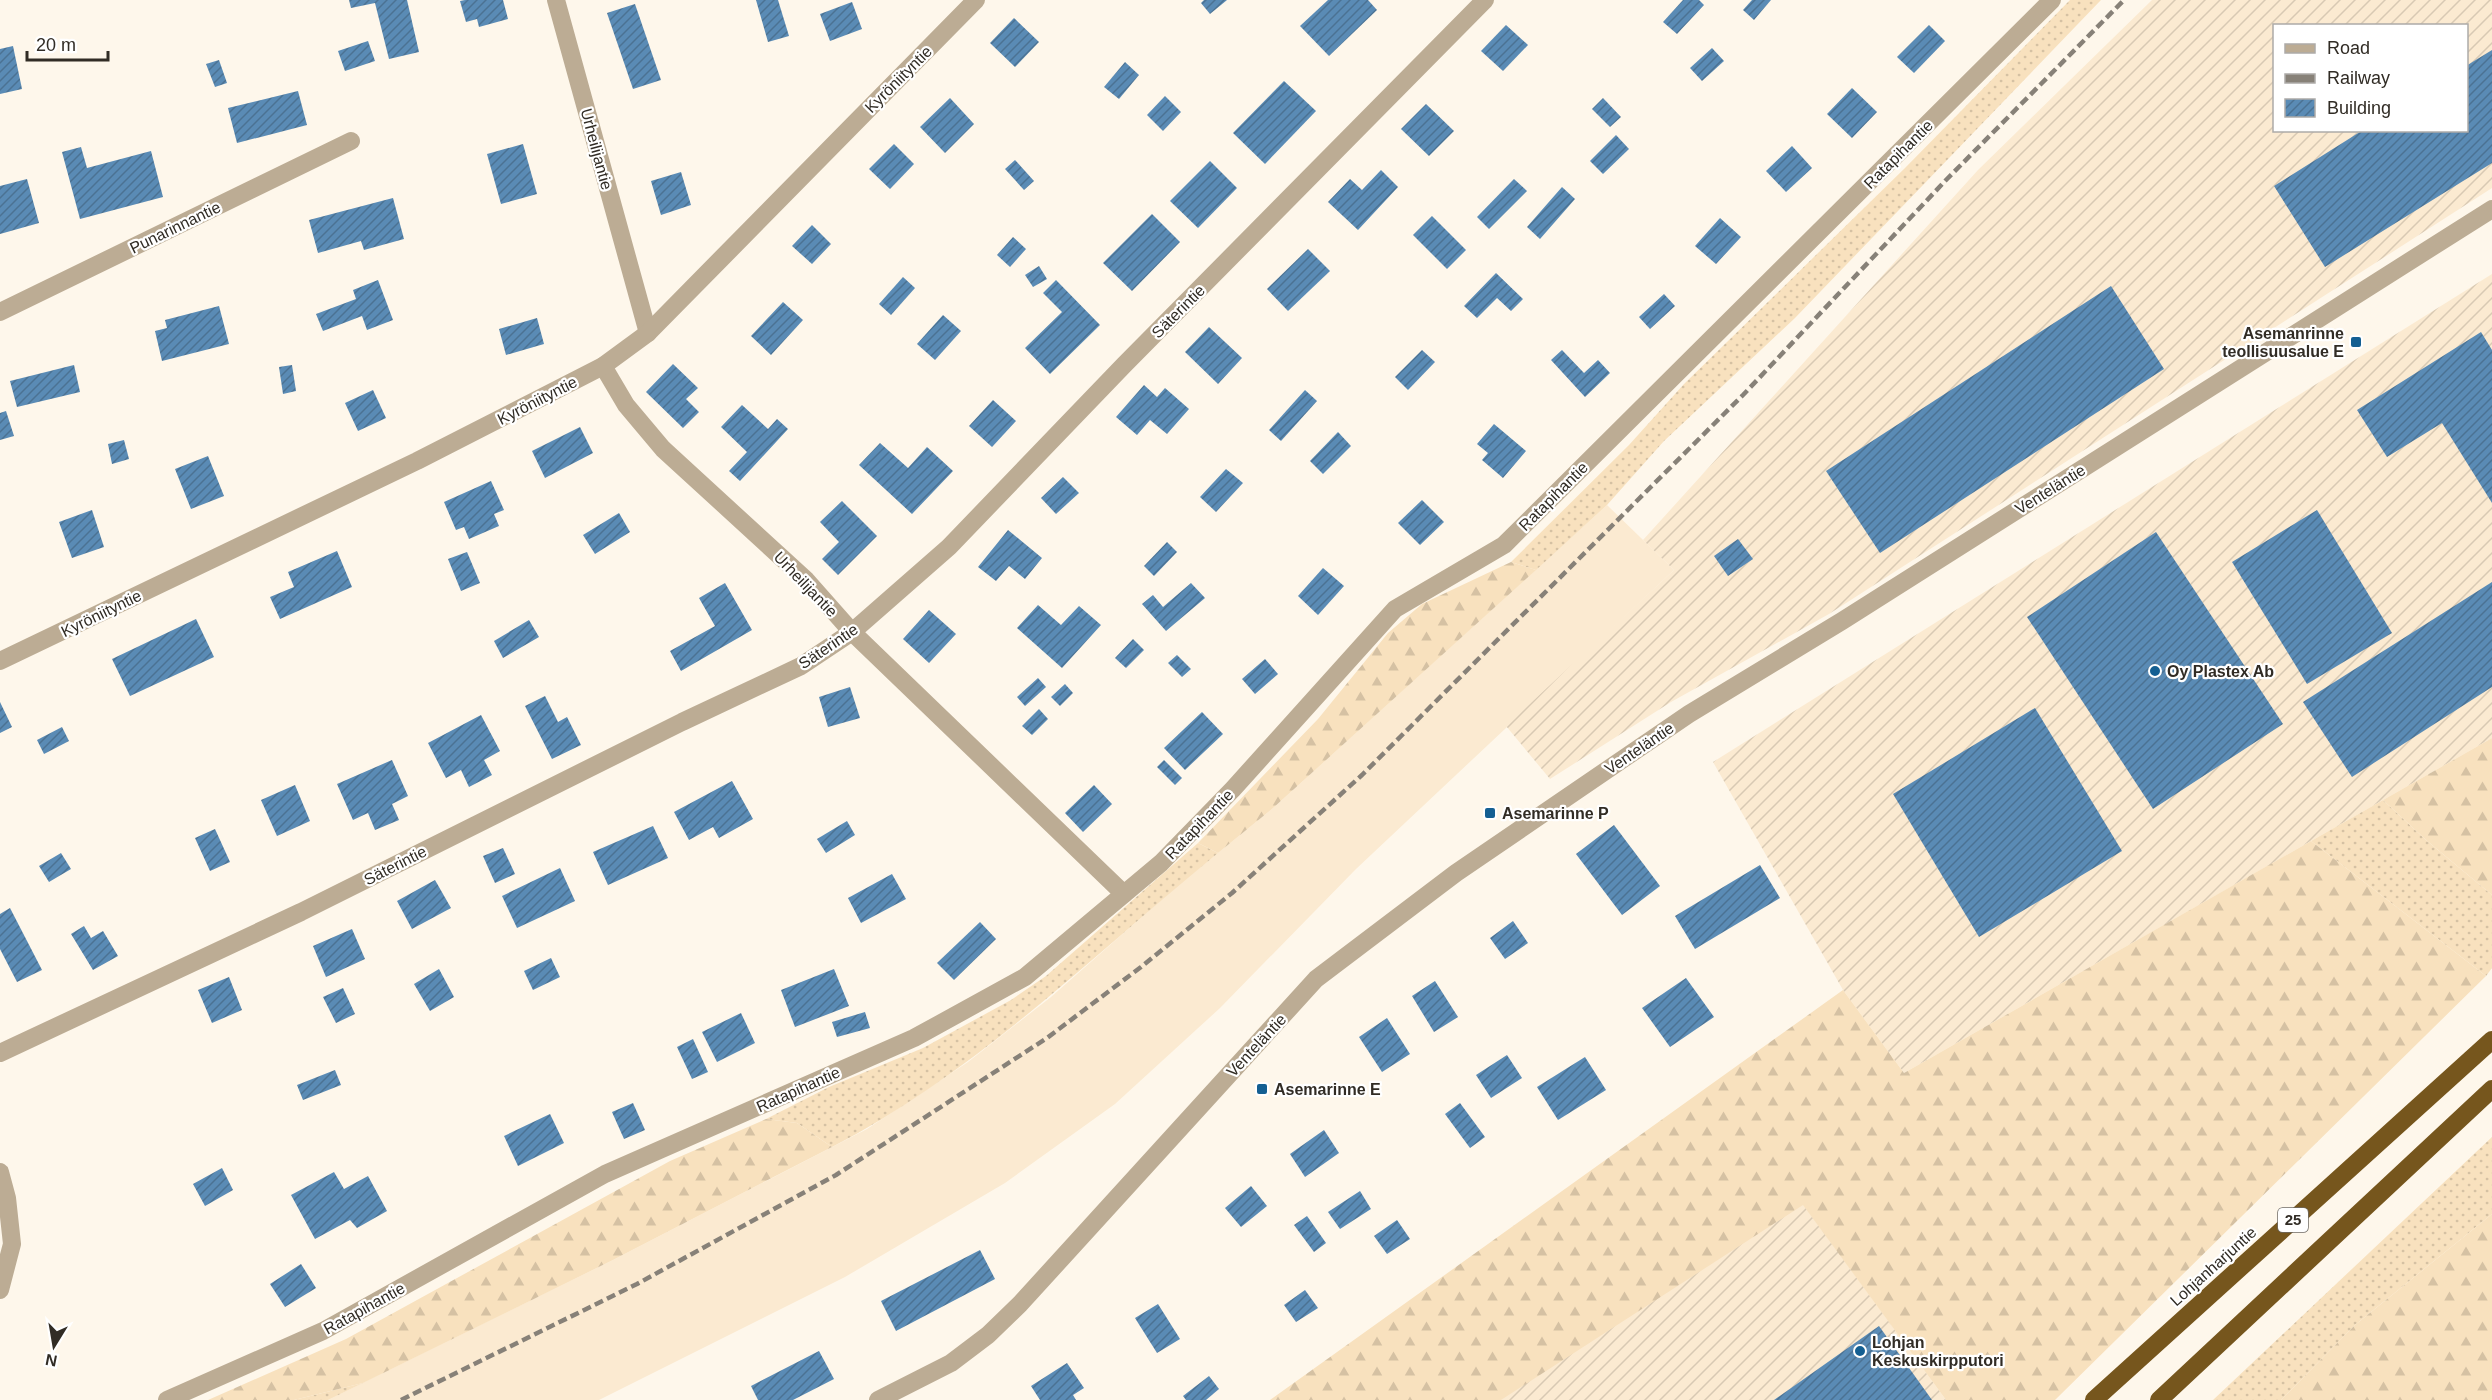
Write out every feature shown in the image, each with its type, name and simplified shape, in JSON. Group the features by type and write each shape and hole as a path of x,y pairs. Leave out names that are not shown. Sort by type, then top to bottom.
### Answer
{"highway":[{"name":"Lohjanharjuntie","path":"2094,1400 2492,1040"},
{"name":"25","path":"2159,1400 2492,1089"}],"street":[{"name":"Urheilijantie","path":"556,0 648,333"},
{"name":"Kyröniityntie","path":"0,661 417,461 603,366 648,333 976,0"},
{"name":"Säterintie","path":"0,1053 302,912 682,722 801,666 852,632 949,546 1124,365 1485,0"},
{"name":"Ratapihantie","path":"167,1400 323,1331 605,1174 914,1038 1025,977 1161,863 1233,789 1395,609 1504,545 2052,0"},
{"name":"Punarinnantie","path":"0,312 351,141"},
{"name":"Venteläntie","path":"878,1400 951,1363 988,1335 1020,1304 1316,979 1456,873 1689,714 1842,621 2492,209"},
{"name":"Urheilijantie","path":"603,366 626,405 663,449 806,580 852,632 1124,894"},
{"path":"0,1172 7,1198 12,1244 0,1290"}],"shaded area":[{"path":"2152,0 2492,0 2492,188 1829,614 1671,702 1550,779 1506,726 1674,570 1643,540 1978,170"},
{"path":"2492,274 2492,738 1904,1073 1843,990 1713,762"},
{"path":"1607,505 1674,570 1356,869 1220,1008 1115,1104 1005,1183 845,1277 599,1400 328,1400 613,1260 867,1129 968,1062 1051,997 1176,887 1272,809"},
{"path":"1803,1204 1946,1400 1497,1400"}],"green space":[{"path":"2070,0 2101,0 1795,318 1664,441 1607,505 1536,570 1511,562 1629,445 1684,384 1905,168"},
{"path":"1511,562 1536,570 1272,809 1218,853 1198,843 1318,719 1388,633 1422,604"},
{"path":"2492,738 2492,895 2426,840 2383,800"},
{"path":"2383,800 2426,840 2492,895 2492,968 2486,976 2311,841"},
{"path":"2311,841 2486,976 2055,1400 1946,1400 1803,1205 1501,1400 1270,1400 1843,990 1904,1073"},
{"path":"1198,843 1218,853 985,1048 936,1084 885,1117 832,1147 797,1123 766,1119 829,1087 923,1048 1011,1000 1046,976"},
{"path":"766,1119 797,1123 832,1147 613,1260 363,1383 294,1400 208,1400 346,1339 670,1161"},
{"path":"2492,1137 2492,1214 2355,1325 2281,1400 2213,1400"},
{"path":"2492,1214 2492,1400 2281,1400 2355,1325"},
{"path":"363,1383 328,1400 294,1400"}],"building":[{"path":"349,0 407,0 419,52 389,59 375,3 351,8"},
{"path":"503,0 508,19 479,27 477,19 466,22 460,1"},
{"path":"756,0 778,0 789,36 768,42"},
{"path":"1204,0 1227,0 1210,14 1201,3"},
{"path":"1328,0 1368,0 1377,10 1329,56 1300,26"},
{"path":"1683,0 1699,0 1704,5 1677,34 1663,22"},
{"path":"1752,0 1771,0 1754,20 1743,10"},
{"path":"852,2 862,29 830,41 820,14"},
{"path":"635,4 661,80 633,89 607,13"},
{"path":"1014,18 1039,42 1015,67 990,43"},
{"path":"1506,25 1528,45 1503,71 1481,51"},
{"path":"1929,25 1945,41 1914,73 1897,57"},
{"path":"368,41 375,61 345,71 338,51"},
{"path":"13,46 22,89 0,94 0,49"},
{"path":"1712,48 1724,61 1702,81 1690,68"},
{"path":"2492,50 2492,163 2325,267 2274,186 2360,132 2468,132 2468,65"},
{"path":"219,60 227,83 215,87 206,64"},
{"path":"1125,62 1139,75 1119,99 1104,87"},
{"path":"1284,81 1316,111 1265,164 1233,133"},
{"path":"1852,88 1877,112 1852,138 1827,114"},
{"path":"298,91 307,125 237,143 228,108"},
{"path":"1165,96 1181,112 1163,131 1147,115"},
{"path":"950,98 974,124 945,153 920,127"},
{"path":"1603,98 1621,117 1610,127 1592,109"},
{"path":"1426,104 1454,131 1429,156 1401,129"},
{"path":"1616,135 1629,149 1603,174 1590,161"},
{"path":"523,144 537,194 501,204 487,154"},
{"path":"894,144 914,164 890,189 869,169"},
{"path":"1792,146 1812,168 1786,192 1766,171"},
{"path":"81,147 87,168 151,151 163,197 80,219 62,152"},
{"path":"1015,160 1034,181 1024,190 1005,169"},
{"path":"1210,161 1237,188 1198,228 1170,201"},
{"path":"1381,170 1398,187 1358,230 1328,202 1350,179 1362,190"},
{"path":"681,172 691,205 661,215 651,181"},
{"path":"27,179 39,223 0,234 0,186"},
{"path":"1514,179 1527,191 1489,229 1477,217"},
{"path":"1562,187 1575,199 1540,239 1527,227"},
{"path":"393,198 404,239 364,250 361,241 318,253 309,220"},
{"path":"1152,214 1180,242 1132,291 1103,263"},
{"path":"1432,216 1466,250 1447,269 1413,235"},
{"path":"1720,218 1741,237 1716,264 1695,246"},
{"path":"812,225 831,244 812,264 792,246"},
{"path":"1013,237 1026,249 1010,267 997,255"},
{"path":"1308,249 1330,271 1288,311 1267,289"},
{"path":"1039,266 1047,279 1033,287 1025,275"},
{"path":"1496,273 1523,299 1511,311 1497,298 1477,318 1464,306"},
{"path":"903,277 915,288 891,315 879,304"},
{"path":"378,280 393,320 367,330 362,316 323,331 316,314 356,299 353,290"},
{"path":"1056,280 1100,325 1050,374 1025,348 1062,312 1043,293"},
{"path":"2111,286 2164,369 1880,553 1826,471"},
{"path":"1664,294 1675,306 1650,329 1639,317"},
{"path":"783,302 803,320 771,355 751,336"},
{"path":"219,306 229,344 162,361 155,331 167,328 165,320"},
{"path":"943,315 961,331 935,360 917,344"},
{"path":"537,318 544,344 506,355 499,329"},
{"path":"1209,327 1242,358 1218,384 1185,352"},
{"path":"2481,332 2492,350 2492,503 2442,423 2387,457 2357,410"},
{"path":"1422,350 1435,362 1408,390 1395,377"},
{"path":"1562,350 1584,373 1598,360 1610,373 1585,397 1551,360"},
{"path":"673,364 698,388 686,399 699,412 683,428 646,392"},
{"path":"74,365 80,392 17,407 10,381"},
{"path":"292,365 296,391 283,394 279,367"},
{"path":"1144,385 1157,397 1165,388 1189,409 1167,434 1150,420 1137,435 1116,417"},
{"path":"373,390 386,418 358,431 345,403"},
{"path":"1305,390 1317,401 1281,441 1269,430"},
{"path":"993,400 1016,421 992,447 969,426"},
{"path":"742,405 768,429 777,419 788,429 740,481 729,471 747,452 721,427"},
{"path":"6,411 14,436 0,440 0,413"},
{"path":"1494,424 1526,451 1503,478 1482,460 1488,453 1477,444"},
{"path":"580,427 593,453 545,478 532,451"},
{"path":"1338,432 1351,446 1323,474 1310,461"},
{"path":"124,440 129,459 112,464 108,444"},
{"path":"880,443 908,468 927,447 953,471 912,514 859,465"},
{"path":"208,456 224,496 191,509 175,469"},
{"path":"1226,469 1243,483 1216,512 1200,497"},
{"path":"1063,477 1079,493 1056,514 1041,498"},
{"path":"491,481 504,510 494,514 499,526 469,539 464,527 456,530 444,502"},
{"path":"1422,500 1444,522 1420,545 1398,523"},
{"path":"842,501 877,536 838,575 822,559 839,542 820,522"},
{"path":"92,510 104,547 72,558 59,522"},
{"path":"2317,510 2392,633 2307,684 2232,562"},
{"path":"619,513 630,532 595,554 583,535"},
{"path":"1008,530 1042,558 1025,579 1009,566 996,581 978,567"},
{"name":"Oy Plastex Ab","path":"2156,532 2283,724 2153,809 2027,617"},
{"path":"1738,539 1753,559 1728,576 1714,556"},
{"path":"1167,542 1177,552 1154,576 1144,566"},
{"path":"337,551 352,587 280,619 270,597 294,587 288,572"},
{"path":"467,552 480,583 461,591 448,559"},
{"path":"1323,568 1344,586 1318,615 1298,596"},
{"path":"2492,582 2492,687 2352,777 2303,702"},
{"path":"725,583 752,630 681,671 670,651 715,626 699,598"},
{"path":"1191,583 1205,598 1166,631 1142,604 1153,595 1163,607"},
{"path":"1038,605 1061,625 1079,606 1101,625 1062,668 1017,628"},
{"path":"929,610 956,634 929,663 903,639"},
{"path":"196,619 214,657 130,696 112,659"},
{"path":"529,620 539,637 503,658 494,641"},
{"path":"1133,639 1144,650 1126,668 1115,658"},
{"path":"1177,655 1191,669 1182,677 1168,663"},
{"path":"1265,659 1278,674 1255,694 1242,679"},
{"path":"1038,678 1046,687 1025,706 1017,697"},
{"path":"1065,684 1073,693 1060,706 1051,697"},
{"path":"850,687 860,718 828,727 819,697"},
{"path":"545,696 558,722 567,717 581,745 552,759 525,706"},
{"path":"0,702 12,727 0,733"},
{"path":"2035,708 2122,851 1979,937 1893,794"},
{"path":"1039,709 1048,719 1032,735 1022,726"},
{"path":"1202,712 1223,734 1185,770 1164,748"},
{"path":"481,715 500,751 484,760 492,775 469,787 461,770 446,778 428,743"},
{"path":"62,727 69,741 44,754 37,740"},
{"path":"392,760 408,796 392,804 399,820 375,830 368,813 353,820 337,784"},
{"path":"1164,760 1182,778 1175,785 1157,767"},
{"path":"732,781 753,819 719,838 713,827 689,840 674,812"},
{"path":"295,785 310,821 277,836 261,800"},
{"path":"1094,785 1112,804 1083,832 1065,813"},
{"path":"847,821 855,835 826,853 817,839"},
{"path":"1614,825 1660,886 1622,915 1576,854"},
{"path":"653,826 668,858 608,885 593,852"},
{"path":"215,829 230,862 210,871 195,838"},
{"path":"503,848 515,874 495,883 483,856"},
{"path":"61,853 71,869 49,882 39,866"},
{"path":"1760,865 1780,898 1695,949 1675,916"},
{"path":"560,868 575,901 517,928 502,896"},
{"path":"892,874 906,899 861,923 848,898"},
{"path":"435,880 451,908 412,929 397,901"},
{"path":"10,908 42,970 17,982 0,949 0,914"},
{"path":"1513,921 1528,943 1505,959 1490,938"},
{"path":"980,922 996,939 954,980 937,963"},
{"path":"84,926 91,938 103,931 118,956 93,970 71,934"},
{"path":"352,929 365,959 326,977 313,946"},
{"path":"551,958 560,977 533,990 524,971"},
{"path":"439,969 454,997 430,1011 414,984"},
{"path":"834,969 849,1006 795,1027 781,990"},
{"path":"229,977 242,1010 212,1023 198,990"},
{"path":"1686,978 1714,1017 1670,1047 1642,1008"},
{"path":"1435,981 1458,1017 1434,1032 1412,996"},
{"path":"343,988 355,1014 336,1023 323,997"},
{"path":"865,1012 870,1028 837,1037 832,1022"},
{"path":"741,1013 755,1043 717,1062 702,1032"},
{"path":"1387,1018 1410,1054 1382,1072 1359,1037"},
{"path":"693,1039 708,1072 692,1079 677,1047"},
{"path":"1507,1055 1522,1078 1491,1098 1476,1075"},
{"path":"1585,1057 1606,1090 1558,1120 1537,1087"},
{"path":"335,1070 341,1085 303,1100 297,1085"},
{"path":"633,1103 645,1130 624,1139 612,1112"},
{"path":"1460,1103 1485,1137 1470,1148 1445,1114"},
{"path":"550,1114 564,1143 518,1166 504,1136"},
{"path":"1324,1130 1339,1153 1305,1177 1290,1154"},
{"path":"222,1168 233,1190 205,1206 193,1184"},
{"path":"334,1172 344,1189 368,1176 387,1211 357,1228 350,1220 315,1239 291,1195"},
{"path":"1251,1186 1267,1206 1241,1227 1225,1208"},
{"path":"1360,1191 1371,1209 1340,1229 1328,1212"},
{"path":"1307,1216 1326,1243 1314,1252 1294,1225"},
{"path":"1397,1220 1410,1239 1387,1254 1374,1236"},
{"path":"980,1250 995,1279 896,1331 881,1301"},
{"path":"301,1264 316,1288 285,1307 270,1284"},
{"path":"1305,1290 1318,1308 1296,1322 1284,1305"},
{"path":"1158,1304 1180,1339 1157,1353 1135,1318"},
{"path":"1879,1326 1932,1400 1774,1400"},
{"path":"819,1351 834,1379 793,1400 758,1400 751,1386"},
{"path":"1067,1363 1084,1388 1073,1395 1076,1400 1040,1400 1031,1386"},
{"path":"1209,1376 1219,1389 1206,1400 1186,1400 1183,1396"}],"railway":[{"path":"401,1400 637,1284 836,1175 1047,1038 1141,967 1232,893 1362,775 1743,395 1947,179 2124,0"}],"place":[{"name":"Asemanrinne teollisuusalue E","path":"2356,342"},
{"name":"Oy Plastex Ab","path":"2155,671"},
{"name":"Asemarinne P","path":"1490,813"},
{"name":"Asemarinne E","path":"1262,1089"},
{"name":"Lohjan Keskuskirpputori","path":"1860,1351"}]}
